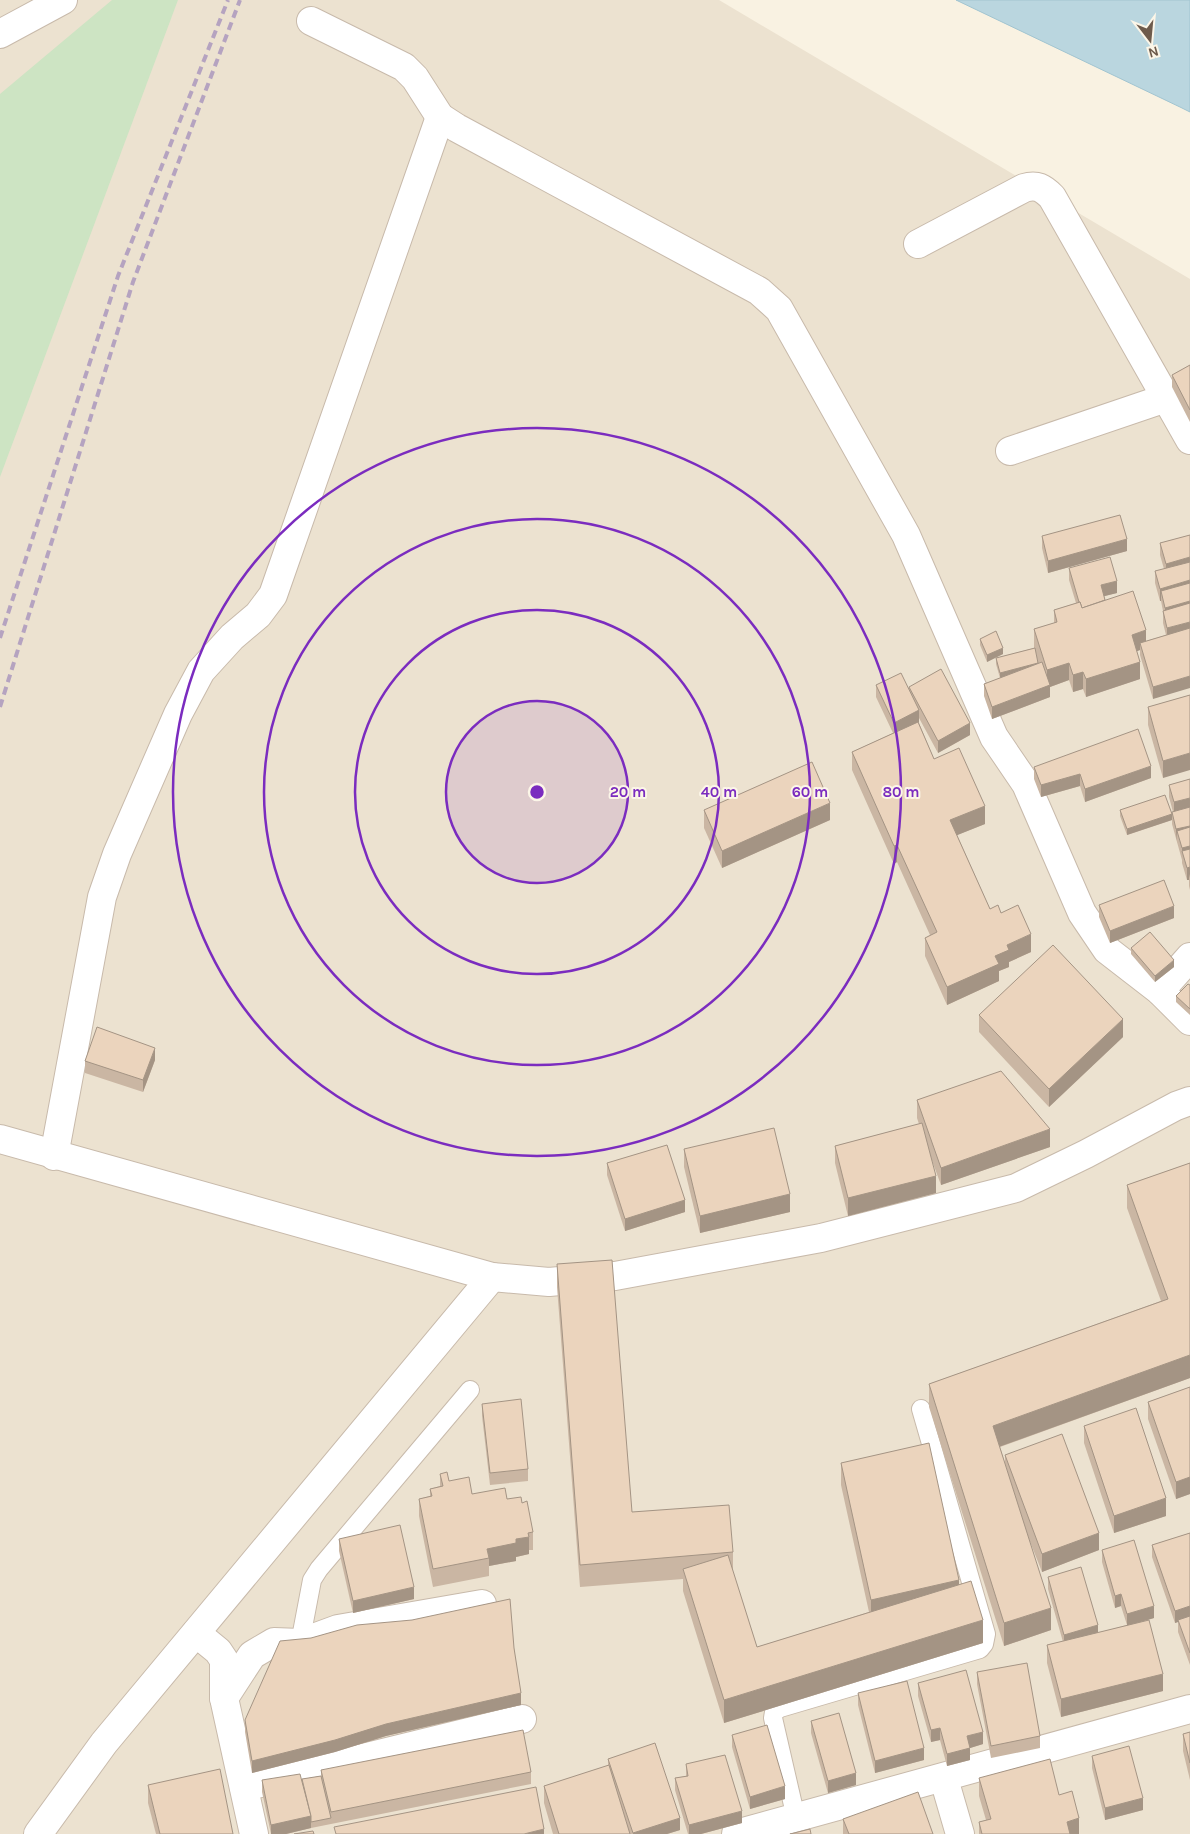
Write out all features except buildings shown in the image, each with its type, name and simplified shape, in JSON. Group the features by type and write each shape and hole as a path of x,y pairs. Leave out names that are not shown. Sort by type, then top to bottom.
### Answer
{"street":[{"path":"0,34 63,0"},
{"path":"311,21 404,67 414,78 440,117 457,128 759,291 780,308 906,535 994,737 1026,784 1082,913 1108,950 1160,991 1190,1021"},
{"path":"54,1156 102,897 117,854 178,714 201,671 232,637 258,615 273,595 440,117"},
{"path":"918,244 1024,188 1034,185 1043,188 1052,197 1190,440"},
{"path":"1010,451 1166,398"},
{"path":"1160,991 1190,957"},
{"path":"0,1139 54,1156 492,1277 549,1282 614,1276 821,1238 1016,1188 1086,1154 1176,1106 1190,1101"},
{"path":"38,1834 104,1743 492,1277"},
{"path":"224,1698 252,1655 274,1642 300,1642 338,1629 482,1604"},
{"path":"196,1632 218,1651 224,1660 224,1698 254,1834"},
{"path":"736,1834 1190,1710"},
{"path":"244,1787 522,1719"},
{"path":"944,1778 960,1834"}],"lane":[{"path":"300,1642 310,1586 319,1569 470,1390"},
{"path":"796,1818 773,1718 774,1712 780,1708 980,1649 984,1644 986,1634 921,1409"}],"shaded area":[{"path":"0,0 719,0 1190,279 1190,1834 0,1834"}],"green space":[{"path":"112,0 178,0 0,477 0,94"}],"water":[{"path":"956,0 1190,0 1190,112 1182,108"}],"railway":[{"path":"0,638 118,276 228,0"},
{"path":"0,707 133,282 240,0"}]}
